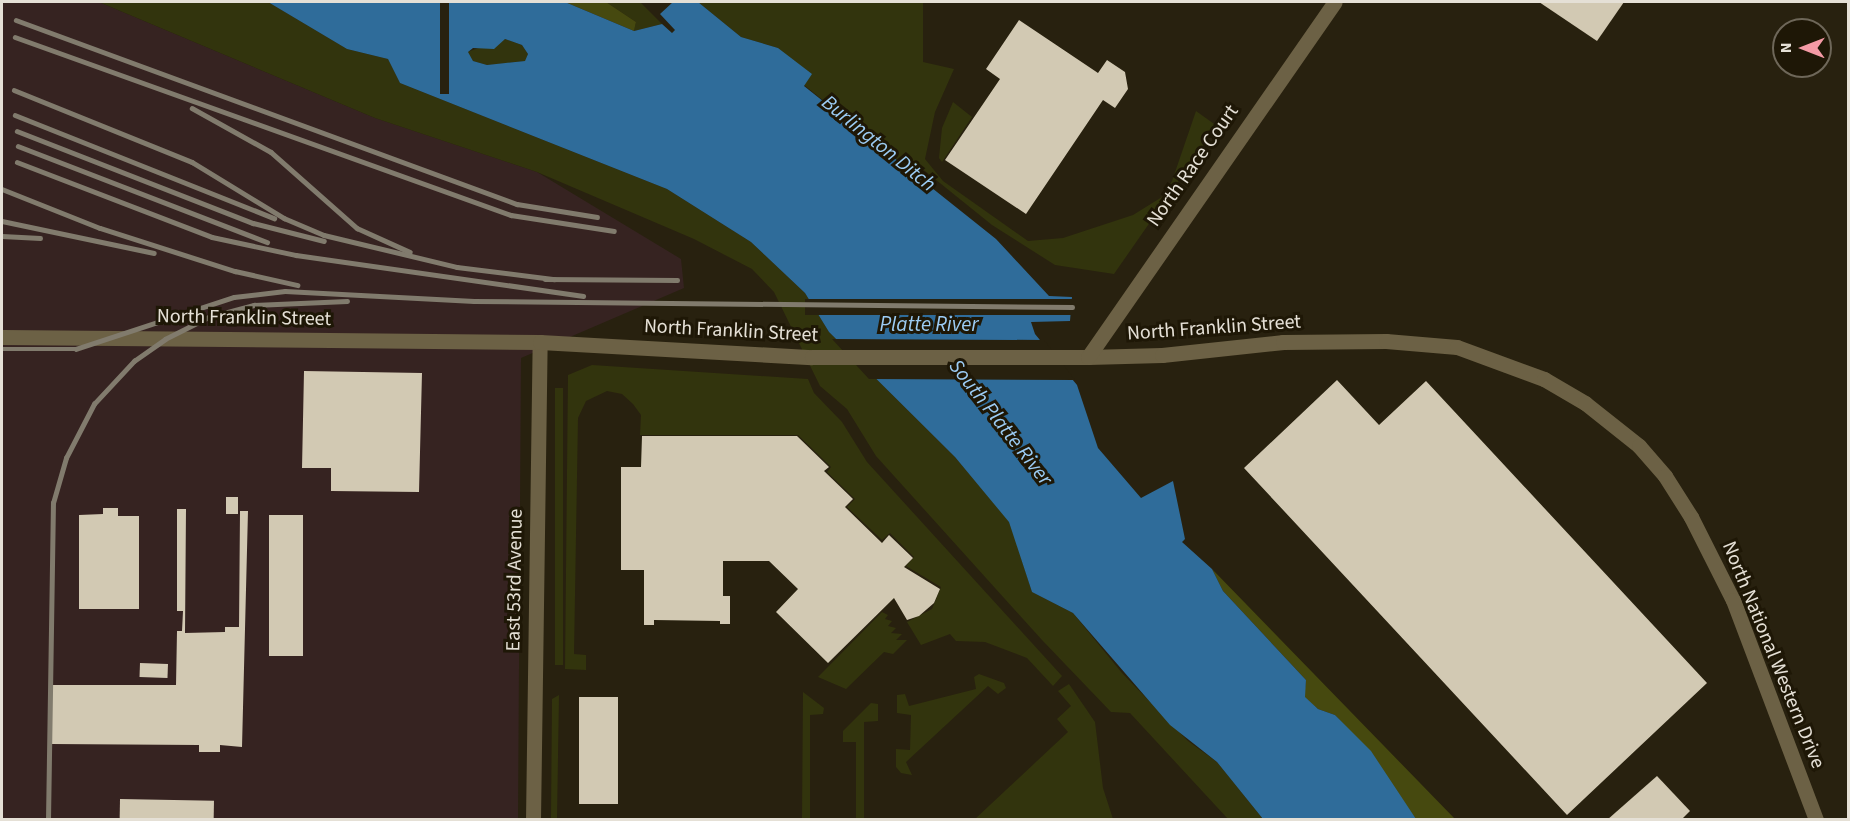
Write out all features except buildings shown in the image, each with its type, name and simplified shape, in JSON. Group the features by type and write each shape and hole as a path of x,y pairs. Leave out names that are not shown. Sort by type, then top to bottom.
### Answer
{"street":[{"name":"North Race Court","path":"1088,357 1335,2"},
{"name":"North Franklin Street","path":"2,337 540,342 812,357 1059,358 1162,355 1283,342 1386,341 1457,347"},
{"name":"East 53rd Avenue","path":"533,819 540,342"},
{"name":"North National Western Drive","path":"1457,347 1545,379 1585,404 1640,446 1665,476 1691,517 1733,600 1816,819"}],"shaded area":[{"path":"2,2 99,2 375,118 537,172 681,259 684,288 521,358 518,819 2,820"},
{"path":"99,2 268,2 347,49 388,59 400,83 667,189 751,242 805,293 829,332 955,457 1010,522 1032,592 1073,613 1122,673 1188,741 1217,762 1263,819 1228,819 1130,713 1111,712 1042,640 876,456 847,409 820,386 774,292 752,269 694,239 537,172 375,118"},
{"path":"565,2 606,2 636,22 634,31"},
{"path":"606,2 640,2 662,24 634,31 636,22"},
{"path":"698,2 923,2 923,62 954,69 935,112 925,159 943,181 1028,241 1063,238 1133,215 1162,197 1172,181 1196,111 1217,126 1114,274 1055,265 992,225 920,167 915,174 804,85 778,48 741,37"},
{"path":"505,39 522,45 528,54 526,61 487,65 473,61 467,52"},
{"path":"953,102 972,117 942,162 939,158 942,128"},
{"path":"592,365 808,379 814,393 842,422 867,462 1062,676 1053,686 1027,658 985,642 956,641 950,634 921,645 907,622 932,609 941,587 906,566 914,557 890,533 882,540 847,507 855,499 827,472 831,467 798,435 640,435 641,415 633,404 622,394 607,391 586,401 578,418 574,654 586,655 586,670 565,669 568,375"},
{"path":"555,388 563,388 563,665 555,665"},
{"path":"1212,569 1455,819 1416,819 1349,730 1335,715 1318,709 1304,697 1306,680 1223,591"},
{"path":"882,612 888,615 885,619 892,621 888,626 896,628 891,633 902,634 896,640 907,640 893,654 884,652 846,689 818,677"},
{"path":"979,674 1004,683 1006,688 998,694 988,686 906,762 912,775 901,773 896,767 896,749 910,750 911,715 897,713 897,695 905,694 909,706 976,689 974,677"},
{"path":"1069,684 1095,722 1103,788 1113,819 975,819 1068,732 1057,719 1071,706 1058,691"},
{"path":"803,692 824,708 823,714 810,715 810,819 802,819"},
{"path":"559,695 557,819 551,819 552,699"},
{"path":"871,703 878,704 878,721 864,722 864,819 856,819 856,742 843,742 843,731"}],"water":[{"name":"Platte River","path":"268,2 565,2 634,31 662,24 672,33 675,30 660,14 673,2 698,2 741,37 778,48 812,74 804,86 996,239 1049,296 1072,297 1070,321 1031,322 1035,334 1077,385 1098,448 1141,498 1173,481 1185,539 1182,542 1212,569 1223,591 1306,680 1305,697 1318,709 1335,715 1371,751 1416,819 1263,819 1217,762 1170,725 1073,613 1032,592 1009,522 955,457 829,332 805,293 751,242 667,189 400,83 388,59 347,49","holes":["505,39 522,45 528,54 525,61 487,65 473,61 468,52 473,48 494,49"]}],"pier":[{"path":"440,2 449,2 449,94 440,94"},
{"path":"805,299 1072,299 1072,315 805,315"},
{"path":"832,339 1044,340 1075,380 869,379"}],"railway":[{"path":"16,20 517,204 597,217"},
{"path":"15,37 511,215 614,231"},
{"path":"14,90 192,162 284,218 324,235 457,267 554,279"},
{"path":"192,108 271,152 357,228 410,252"},
{"path":"15,115 274,218"},
{"path":"17,131 253,223 324,241"},
{"path":"18,146 267,242"},
{"path":"17,162 212,237 296,255 583,296"},
{"path":"2,189 100,228 235,271 297,285"},
{"path":"2,221 154,253"},
{"path":"2,236 40,238"},
{"path":"545,279 677,280"},
{"path":"2,349 76,349 234,297 285,291 474,301 1072,307"},
{"path":"48,820 53,503 66,458 94,404 134,361 165,339 209,317 254,305 347,301"}],"water label":[{"name":"Burlington Ditch","path":"879,143"},
{"name":"South Platte River","path":"1001,422"}]}
